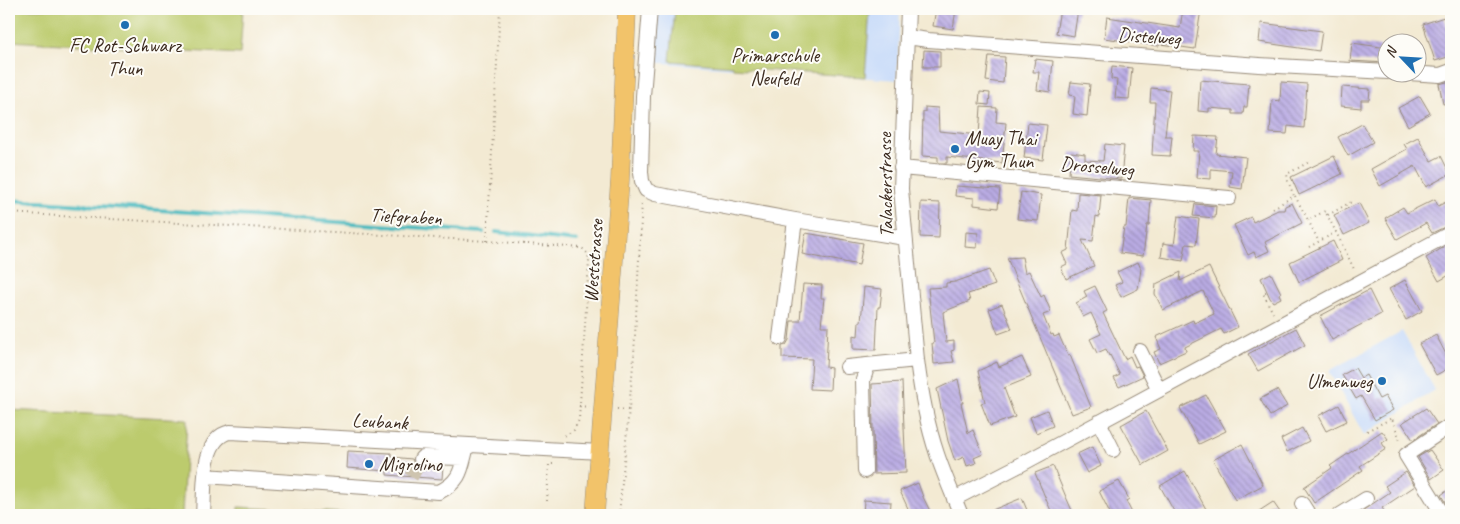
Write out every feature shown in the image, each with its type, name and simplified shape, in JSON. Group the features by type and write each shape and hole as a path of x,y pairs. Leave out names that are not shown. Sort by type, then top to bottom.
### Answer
{"main road":[{"name":"Weststrasse","path":"595,515 621,163 627,9"}],"street":[{"path":"650,9 643,96 641,172 646,190 655,194 795,220 905,238"},
{"name":"Talackerstrasse","path":"908,9 902,209 917,360 932,438 961,515"},
{"name":"Distelweg","path":"907,37 1259,65 1378,71"},
{"path":"1428,74 1440,75 1451,71"},
{"name":"Drosselweg","path":"902,168 1228,198"},
{"path":"780,338 795,220"},
{"path":"954,498 1451,233"},
{"path":"1140,351 1159,390"},
{"path":"847,367 917,360"},
{"path":"865,471 863,380 868,365"},
{"path":"1099,422 1113,450"},
{"path":"1443,515 1406,455 1451,425"},
{"name":"Leubank","path":"203,515 205,476 210,449 215,440 223,434 230,432 466,452 554,449 601,452"},
{"path":"205,476 439,492 451,486 460,474 466,452 423,457 422,459"},
{"path":"404,489 411,477"},
{"name":"Leubank","path":"196,515 205,495"},
{"name":"Leubank","path":"205,495 210,515"},
{"path":"1340,515 1366,499"}],"path":[{"path":"487,241 500,9"},
{"path":"1311,160 1287,174 1294,196 1319,242"},
{"path":"619,515 634,355 641,208 646,190"},
{"path":"1273,208 1294,196"},
{"path":"1328,215 1353,201"},
{"path":"1308,220 1325,210 1360,281"},
{"name":"Tiefgraben","path":"9,213 579,247 588,254 589,261 579,420 574,430 569,434 555,437 554,449"},
{"path":"1309,248 1336,232"},
{"path":"1266,292 1263,293 1279,324"},
{"path":"1367,431 1392,418 1406,455"},
{"path":"547,501 549,464 553,464 554,449"}],"shaded area":[{"name":"Primarschule Neufeld","path":"652,9 900,9 897,80 648,62"},
{"name":"Ulmenweg","path":"1402,331 1435,390 1364,435 1329,371"}],"green space":[{"name":"FC Rot-Schwarz Thun","path":"9,9 243,9 240,54 9,41"},
{"name":"Primarschule Neufeld","path":"675,9 870,9 865,77 733,68 733,66 670,61"},
{"path":"9,410 187,419 182,515 9,515"},
{"path":"238,507 379,515 238,515"}],"building":[{"path":"936,9 956,9 953,29 933,26"},
{"path":"1060,9 1078,9 1074,36 1056,33"},
{"path":"1183,9 1201,9 1195,49 1104,38 1107,17 1180,28"},
{"path":"1444,17 1451,39 1451,56 1435,61 1428,39 1428,32 1426,32 1423,24"},
{"path":"1261,23 1322,31 1319,51 1259,42"},
{"path":"1352,43 1378,47 1378,62 1350,61"},
{"path":"924,50 940,51 940,67 923,67"},
{"path":"989,56 1005,57 1003,83 986,81"},
{"path":"1035,59 1053,61 1050,92 1037,90 1039,72 1033,72"},
{"path":"1112,66 1132,68 1129,99 1115,98 1117,80 1111,79"},
{"path":"1200,80 1249,84 1247,107 1244,107 1243,114 1233,114 1233,110 1209,108 1209,112 1198,111"},
{"path":"1451,81 1451,103 1443,104 1439,84"},
{"path":"1071,82 1090,84 1087,116 1073,114 1075,96 1069,95"},
{"path":"1281,82 1307,84 1304,128 1288,126 1287,134 1270,133 1272,100 1280,101"},
{"path":"1342,87 1370,89 1369,100 1361,100 1361,108 1341,106"},
{"path":"1151,88 1170,90 1165,136 1172,136 1170,156 1152,155 1155,102 1150,102"},
{"path":"980,92 990,93 989,105 979,104"},
{"path":"1420,96 1430,113 1408,126 1398,108"},
{"path":"925,107 938,108 939,131 979,135 981,107 997,108 996,122 1006,123 1002,163 947,157 947,163 938,163 938,157 922,156 923,112 925,112"},
{"path":"1028,123 1047,125 1043,160 1024,158"},
{"path":"1362,124 1373,142 1348,156 1338,137"},
{"path":"1194,136 1218,137 1216,154 1246,157 1242,189 1230,187 1232,171 1211,169 1211,179 1197,178 1199,151 1193,151"},
{"path":"1418,137 1431,161 1441,156 1450,174 1426,187 1415,166 1380,186 1371,169 1407,149 1404,144"},
{"path":"1105,144 1124,146 1121,179 1069,174 1071,152 1085,154 1085,160 1103,161"},
{"path":"1334,156 1342,174 1299,195 1291,177"},
{"path":"956,186 1000,189 998,208 974,205 974,198 955,196"},
{"path":"1021,192 1041,195 1038,221 1017,219"},
{"path":"1078,193 1101,195 1099,217 1096,216 1093,241 1082,240 1094,266 1066,279 1061,267 1067,264 1062,253 1068,250 1072,210 1077,211"},
{"path":"1129,198 1151,200 1149,225 1147,225 1143,256 1120,253 1124,227 1126,227"},
{"path":"1435,199 1438,206 1448,201 1451,207 1451,224 1432,233 1426,223 1397,239 1385,218 1403,207 1407,213"},
{"path":"921,202 940,203 939,238 920,237"},
{"path":"1292,203 1302,223 1265,242 1269,251 1256,257 1254,252 1248,255 1234,225 1251,217 1253,222 1278,210 1284,210 1285,206"},
{"path":"1359,203 1369,223 1344,235 1334,215"},
{"path":"1195,204 1216,206 1215,218 1193,216"},
{"path":"1178,216 1199,219 1196,245 1186,244 1183,261 1161,257 1163,243 1174,245"},
{"path":"966,232 978,233 977,248 965,247"},
{"path":"806,233 863,243 859,265 802,254"},
{"path":"1333,241 1342,260 1299,282 1290,262"},
{"path":"1449,244 1451,247 1451,274 1439,281 1426,258"},
{"path":"1022,257 1025,273 1029,271 1041,297 1044,295 1051,312 1043,315 1051,335 1053,334 1054,337 1059,335 1068,356 1070,355 1091,407 1072,414 1007,258"},
{"path":"1138,262 1141,269 1138,289 1121,297 1115,285 1122,282 1117,272"},
{"path":"1209,267 1238,327 1224,334 1221,329 1185,347 1186,351 1159,363 1154,352 1161,349 1156,337 1193,320 1194,323 1214,314 1203,291 1163,310 1155,294 1156,284 1181,272 1180,281"},
{"path":"989,270 995,285 968,294 970,301 943,312 946,342 954,341 954,350 951,351 954,362 934,364 932,343 934,343 928,288 946,287 946,283 955,282"},
{"path":"1271,273 1281,293 1279,294 1281,298 1273,302 1261,278"},
{"path":"1405,280 1422,311 1406,320 1389,289"},
{"path":"803,284 822,285 821,298 824,298 821,326 828,326 826,367 831,368 830,390 810,389 812,359 782,358 782,346 786,345 789,340 791,321 800,321"},
{"path":"1095,286 1107,311 1103,313 1125,359 1130,356 1135,367 1138,366 1143,376 1119,387 1114,378 1120,375 1110,355 1106,349 1097,353 1090,339 1101,334 1091,313 1083,317 1076,303 1087,297 1084,291"},
{"path":"864,287 882,289 880,307 878,307 876,350 853,349 853,335 858,336 859,322 861,322"},
{"path":"1369,290 1381,314 1332,340 1320,316"},
{"path":"1002,304 1012,329 998,334 989,309"},
{"path":"1296,328 1305,345 1258,371 1248,354"},
{"path":"1436,335 1451,367 1436,375 1419,344"},
{"path":"1022,357 1031,377 1004,388 1015,417 990,426 981,403 985,402 978,371 997,362 999,367"},
{"path":"1355,368 1361,378 1366,375 1379,399 1385,396 1393,410 1375,420 1361,396 1356,399 1342,375"},
{"path":"958,379 968,433 973,430 983,454 974,458 976,463 967,466 964,457 955,461 948,441 937,389"},
{"path":"902,382 906,473 874,474 872,384"},
{"path":"1277,390 1287,406 1270,416 1260,399"},
{"path":"1206,395 1226,431 1199,444 1180,408"},
{"path":"1339,405 1347,421 1326,431 1318,416"},
{"path":"1426,408 1437,424 1413,440 1402,423"},
{"path":"1047,410 1053,426 1036,433 1030,417"},
{"path":"1146,411 1168,451 1143,465 1121,425"},
{"path":"1302,428 1309,441 1287,452 1281,439"},
{"path":"1382,431 1388,439 1382,443 1386,449 1360,466 1363,470 1314,503 1304,487 1332,468 1330,466"},
{"path":"1242,444 1263,485 1235,500 1213,460"},
{"path":"1092,447 1101,466 1087,473 1077,454"},
{"path":"1430,450 1444,470 1431,479 1418,457"},
{"path":"348,451 391,453 391,457 412,459 419,468 443,466 442,479 387,475 387,471 347,468"},
{"path":"1053,466 1074,515 1053,515 1048,504 1035,473"},
{"path":"1185,471 1206,509 1194,515 1176,515 1160,486"},
{"path":"1406,472 1415,486 1382,508 1387,515 1356,515 1390,492 1385,486"},
{"path":"1119,481 1129,499 1126,501 1133,515 1111,515 1099,491"},
{"path":"918,483 932,515 911,515 900,491"},
{"path":"1451,488 1451,512 1441,495"},
{"path":"1022,498 1029,515 980,515"},
{"path":"864,500 891,502 890,515 863,515"},
{"path":"1273,502 1282,515 1253,515"}],"waterway":[{"path":"9,200 483,232"},
{"path":"496,232 577,241"}],"tunnel":[{"path":"411,477 421,459"}],"place":[{"name":"FC Rot-Schwarz Thun","path":"125,25"},
{"name":"Primarschule Neufeld","path":"775,35"},
{"name":"Muay Thai Gym Thun","path":"955,149"},
{"name":"Ulmenweg","path":"1382,381"},
{"name":"Migrolino","path":"369,464"}]}
